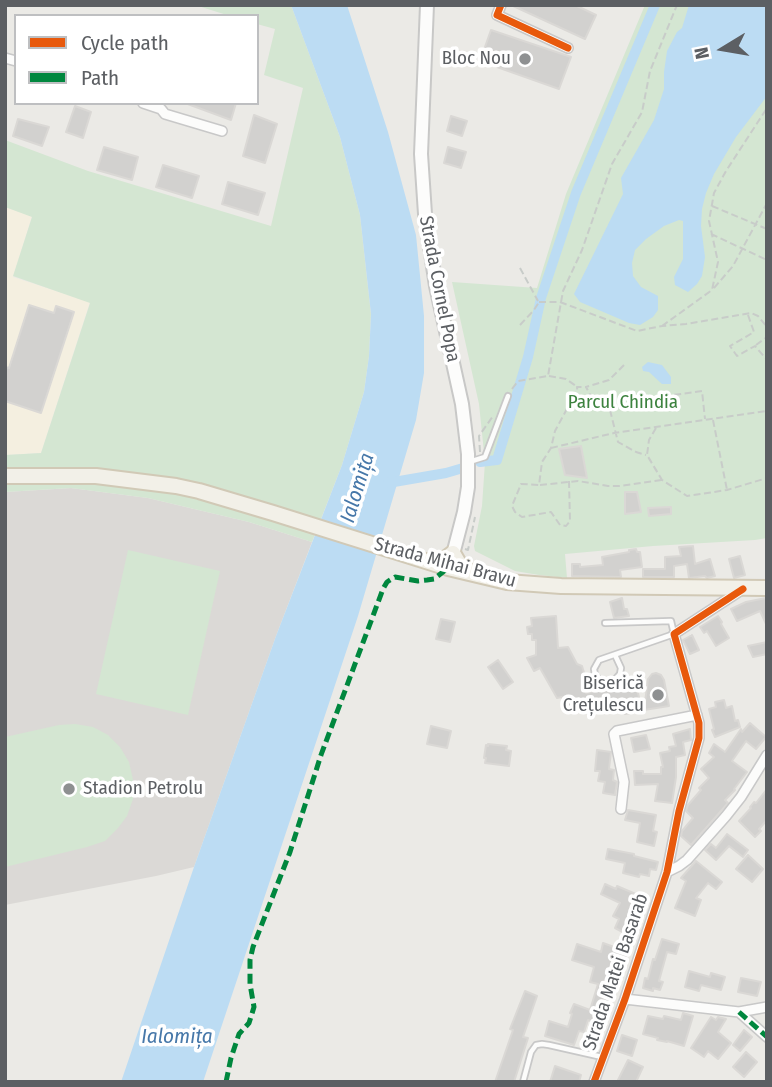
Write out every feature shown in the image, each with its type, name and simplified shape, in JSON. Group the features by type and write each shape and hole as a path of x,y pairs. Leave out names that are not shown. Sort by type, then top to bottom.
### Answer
{"main road":[{"name":"Strada Cornel Popa","path":"427,5 421,154 423,194 436,286 465,421 468,462 464,512 448,568"},
{"name":"Strada Mihai Bravu","path":"5,476 83,476 150,482 199,491 482,578 517,584 767,588"},
{"path":"428,562 442,561 453,553 460,565 482,578"}],"street":[{"path":"501,5 497,15 568,48"},
{"path":"149,105 161,109 165,114 222,131"},
{"path":"674,634 743,589"},
{"name":"Strada Matei Basarab","path":"594,1082 667,872 679,811 699,738 697,715 674,634"},
{"path":"621,809 624,782 614,734 697,715"},
{"path":"667,872 687,860 726,816 767,755"},
{"path":"625,999 739,1012 767,1007"},
{"path":"739,1012 767,1037"}],"lane":[{"path":"468,462 485,457 508,396"},
{"path":"605,623 671,621 674,634 599,660 595,675 602,683 613,682 620,674 621,668 615,655"},
{"path":"523,1082 531,1052 536,1045 542,1044 602,1058"}],"path":[{"path":"548,376 563,291 582,250 612,164 642,112 650,71 677,5"},
{"path":"712,290 718,262 709,221 710,206 726,171 767,108"},
{"path":"662,326 712,290 733,266 767,203"},
{"path":"710,206 767,229"},
{"path":"711,234 767,260"},
{"path":"520,268 539,302"},
{"path":"539,302 560,302 637,331 748,314 758,316 767,327"},
{"path":"520,325 539,302"},
{"path":"748,314 754,332 730,346 737,356 767,337"},
{"path":"755,346 767,360"},
{"path":"518,381 548,376 566,379 577,387 586,387 609,380 624,365"},
{"path":"539,485 542,462 551,448 555,431 569,405 578,400 577,387"},
{"path":"586,387 595,404 610,410 637,400 702,391 705,420"},
{"path":"610,410 618,442 647,455"},
{"path":"551,448 614,433 767,411"},
{"path":"713,419 727,490"},
{"path":"656,427 649,440 647,455 662,480 687,496 727,490 767,478"},
{"path":"569,481 570,521 566,526 560,525 551,512 522,517 515,512 512,506 521,484 539,485 569,481 578,481 619,486 662,480"}],"shaded area":[{"path":"5,207 32,216 13,277 90,302 41,453 5,455"},
{"path":"71,488 148,498 249,522 312,542 194,867 5,905 5,492"}],"green space":[{"path":"195,5 291,5 340,137 360,215 371,314 364,392 342,465 312,542 249,522 148,498 71,488 5,492 5,455 41,453 90,303 13,276 32,217 5,207 5,140 88,171 271,226 303,88 264,75 275,29 259,25 259,14 224,14"},
{"name":"Parcul Chindia","path":"645,5 767,5 767,538 565,554 567,578 515,571 475,551 485,462 479,404 452,282 537,288 566,194"},
{"path":"128,550 220,571 188,715 96,694"},
{"name":"Stadion Petrolu","path":"75,724 93,727 108,735 120,747 129,762 133,799 127,816 105,841 5,867 5,737"}],"water":[{"name":"Ialomița","path":"291,5 347,5 388,132 416,235 424,316 424,373 416,420 358,616 203,1082 121,1082 276,636 342,465 364,392 371,314 360,215 340,137"},
{"path":"689,5 767,5 767,96 736,137 706,193 701,226 705,257 702,276 697,284 688,292 675,285 674,277 683,259 683,221 664,226 635,250 633,276 641,287 658,296 658,310 653,317 640,325 580,302 574,294 623,194 621,178 654,120 664,89 667,51 682,28"},
{"path":"648,362 662,365 671,377 671,384 662,384 649,372 643,371 642,367"}],"building":[{"name":"Bloc Nou","path":"511,5 575,5 596,15 585,39"},
{"name":"Bloc Nou","path":"491,30 571,57 559,89 480,61"},
{"path":"190,105 235,105 231,120"},
{"path":"75,106 91,112 83,138 66,132"},
{"path":"254,115 277,124 265,163 243,156"},
{"path":"451,116 467,121 462,136 447,131"},
{"path":"18,119 49,127 42,146 13,136"},
{"path":"104,147 138,157 132,180 97,170"},
{"path":"448,147 466,152 461,168 444,163"},
{"path":"163,165 199,176 192,198 156,187"},
{"path":"228,182 265,193 258,215 222,204"},
{"path":"29,305 54,313 56,306 74,312 41,413 5,401 5,367 9,368"},
{"path":"581,446 587,478 565,475 559,449"},
{"path":"625,492 637,492 641,512 625,514"},
{"path":"671,507 671,514 649,516 648,508"},
{"path":"693,546 695,564 710,559 715,576 689,578 687,564 674,566 674,577 643,577 643,569 665,569 665,557 681,556 679,547"},
{"path":"636,549 640,552 642,567 620,570 621,577 572,576 572,564 580,564 580,567 603,565 602,557"},
{"path":"740,556 745,575 734,578 729,559"},
{"path":"622,598 624,609 627,609 629,616 614,618 610,602"},
{"path":"766,598 767,626 760,611 737,621 731,609 746,602"},
{"path":"556,616 558,648 568,647 577,664 582,666 586,693 631,682 631,685 636,684 642,711 625,714 622,698 565,711 562,697 557,698 540,668 534,671 527,658 536,655 536,640 532,640 532,634 528,634 527,627 532,626 531,618"},
{"path":"718,616 729,638 716,646 707,631 704,633 700,627"},
{"path":"441,619 455,622 450,642 436,639"},
{"path":"692,635 699,650 690,654 683,640"},
{"path":"767,642 767,654 753,657 748,646"},
{"path":"498,660 513,682 503,689 488,667"},
{"name":"Biserică Crețulescu","path":"656,673 664,680 669,706 644,710 648,679"},
{"path":"724,700 726,708 732,706 735,721 738,720 740,727 715,737 709,709 716,707 715,702"},
{"path":"750,723 766,737 756,749 746,741 732,761 747,772 725,800 728,803 691,845 681,836 693,818 686,811 688,805 709,778 701,769 714,757 709,753 714,744 725,752 741,729 742,732"},
{"path":"431,726 451,731 447,748 427,744"},
{"path":"690,729 691,740 683,742 685,755 676,757 672,803 655,801 658,784 635,785 634,771 661,774 663,767 660,753 670,751 669,747 676,746 673,734"},
{"path":"646,735 650,749 634,752 631,738"},
{"path":"488,744 507,746 506,750 511,751 509,766 485,763"},
{"path":"597,750 611,752 609,769 614,770 613,780 617,782 615,795 603,793 605,782 598,781 600,771 595,771"},
{"path":"767,789 767,820 755,837 739,821"},
{"path":"628,810 656,815 654,846 637,842 640,823 625,820"},
{"path":"727,834 748,850 743,857 729,846 716,860 705,850 711,844 716,848"},
{"path":"608,849 658,862 656,870 650,869 649,876 640,874 639,877 623,873 625,863 606,859"},
{"path":"748,855 763,869 752,882 736,869"},
{"path":"696,861 722,882 716,889 708,883 696,898 701,900 695,916 675,908 686,881 681,878"},
{"path":"605,884 638,895 629,915 640,920 632,937 615,928 619,919 613,916 620,903 601,894"},
{"path":"662,939 679,944 676,954 667,952 659,981 663,982 660,990 653,988 653,991 643,988"},
{"path":"603,943 628,952 622,968 625,969 622,978 619,977 609,1013 605,1012 600,1024 588,1020 584,1032 579,1031 574,1045 545,1036 549,1021 568,1027 574,1004 590,1010 598,984 590,982 594,967 572,960 577,944 601,952"},
{"path":"689,971 710,977 711,973 725,977 721,990 701,985 699,991 685,987"},
{"path":"741,978 761,982 757,996 738,992"},
{"path":"525,991 537,996 523,1037 528,1038 514,1082 495,1082 513,1030 510,1029"},
{"path":"683,1013 693,1016 684,1046 643,1034 648,1016 681,1020"},
{"path":"711,1017 716,1020 718,1017 726,1019 718,1032 731,1043 718,1059 708,1051 704,1057 691,1048"},
{"path":"744,1030 752,1037 740,1051 733,1045"},
{"path":"622,1035 637,1040 632,1056 617,1051"},
{"path":"746,1052 757,1062 744,1077 733,1067"},
{"path":"628,1060 643,1067 636,1082 617,1082"},
{"path":"555,1066 581,1075 579,1082 550,1082"}],"waterway":[{"path":"480,462 497,460 528,357 541,298 576,193 655,5"},
{"path":"388,483 463,468"}],"marked path":[{"path":"226,1082 239,1034 249,1023 254,1007 250,984 253,947 290,852 321,755 383,589 387,582 395,577 418,581 434,579 448,568"},
{"path":"739,1012 767,1037"}],"cycle path":[{"path":"501,5 497,15 568,48"},
{"path":"594,1082 667,872 679,811 699,738 699,723 674,634 743,589"}],"place":[{"name":"Bloc Nou","path":"525,59"},
{"name":"Biserică Crețulescu","path":"658,695"},
{"name":"Stadion Petrolu","path":"69,789"}]}
